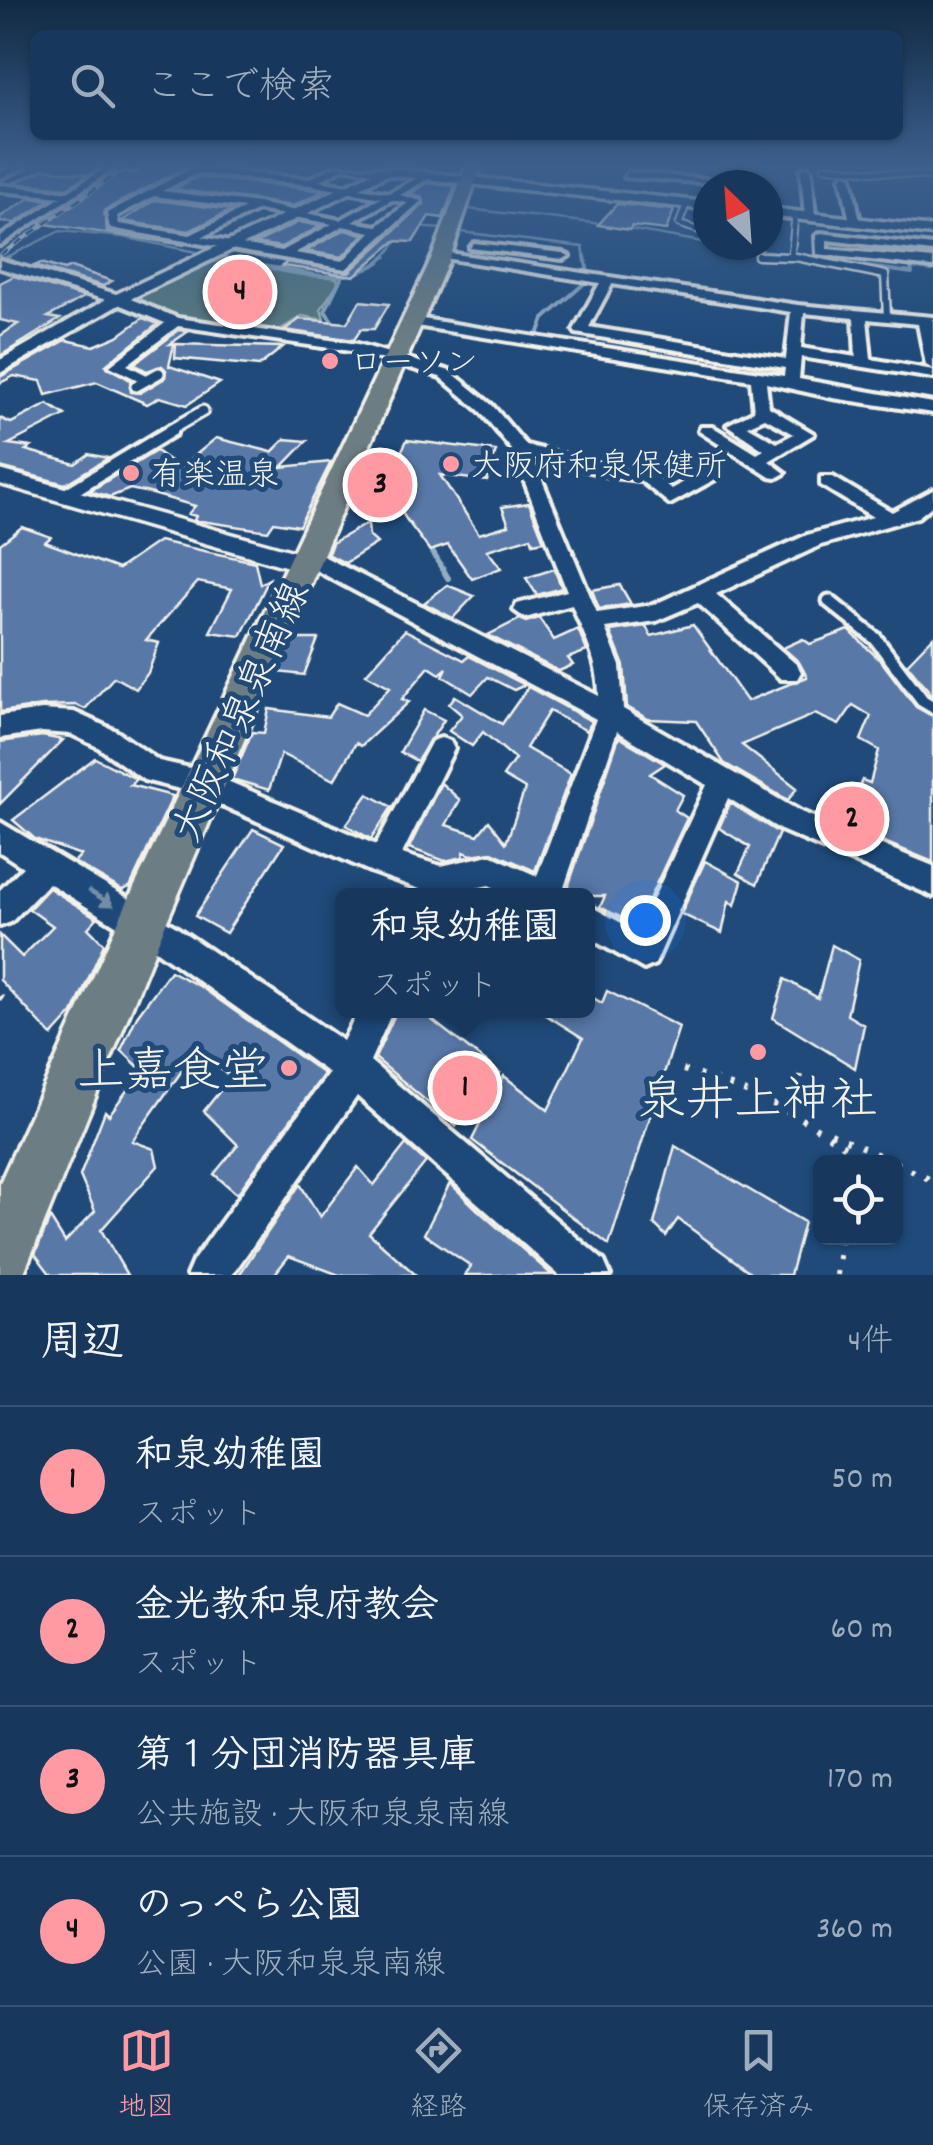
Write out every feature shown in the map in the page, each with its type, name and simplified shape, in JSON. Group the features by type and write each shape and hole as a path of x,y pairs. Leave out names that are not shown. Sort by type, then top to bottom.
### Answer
{"main road":[{"name":"大阪和泉泉南線","path":"4,1234 206,788 452,226"}],"street":[{"path":"118,226 346,264 384,226"},
{"path":"194,237 216,226"},
{"path":"0,368 118,300 274,226"},
{"path":"283,255 336,226"},
{"path":"357,226 380,230"},
{"path":"873,226 876,242"},
{"path":"894,226 933,231"},
{"path":"0,228 20,228"},
{"path":"0,242 20,228"},
{"path":"933,249 821,236 822,252 933,262"},
{"path":"444,249 563,256"},
{"path":"444,249 608,280 798,308 928,321 933,364"},
{"path":"0,264 175,322 396,357 446,374 486,408 521,450 590,622 605,646 613,686 610,714 548,888"},
{"path":"608,280 581,330 791,357 864,362 933,374"},
{"path":"791,382 798,308"},
{"path":"860,314 864,362"},
{"path":"410,321 933,408"},
{"path":"147,379 117,366 175,322"},
{"path":"756,461 806,434 760,409 758,378"},
{"path":"765,412 735,425 776,450"},
{"path":"63,495 147,438 170,430"},
{"path":"707,431 776,473"},
{"path":"521,450 546,450 619,476 644,475 670,498 715,472"},
{"path":"598,470 612,493"},
{"path":"0,477 288,561 314,560 610,714 791,822 933,881"},
{"path":"827,481 888,518"},
{"path":"590,622 656,613 814,540 911,512 933,496"},
{"path":"911,512 933,524"},
{"path":"525,610 580,594"},
{"path":"702,594 789,672"},
{"path":"0,727 42,721 74,723 107,739 153,772 194,780 438,888 490,870 530,888"},
{"path":"382,862 441,749"},
{"path":"595,924 644,953 722,781"},
{"path":"0,836 142,924 349,1066 590,1275"},
{"path":"0,911 48,864"},
{"path":"207,1275 343,1086 373,1018"}],"lane":[{"path":"791,258 800,226"},
{"path":"783,258 885,275 887,317"},
{"path":"170,430 202,411"},
{"path":"829,600 874,638 923,700 933,707"}],"path":[{"path":"0,996 4,1001 0,1005"},
{"path":"683,1070 748,1087 794,1110 851,1151 851,1155"},
{"path":"794,1110 801,1075"},
{"path":"818,1127 878,1155"},
{"path":"903,1167 933,1181"},
{"path":"836,1275 840,1245"}],"green space":[{"path":"222,258 337,278 338,283 321,309 324,320 302,316 272,335 182,319 129,301"}],"building":[{"path":"62,226 107,226 107,231 185,245"},
{"path":"159,226 198,226 189,231"},
{"path":"290,226 320,226 281,247 256,243"},
{"path":"399,226 423,226 413,242 395,241 354,276 282,266 287,262 349,272"},
{"path":"344,230 364,234 342,257 306,251"},
{"path":"41,263 64,270 71,267 112,281 103,286 34,266"},
{"path":"14,276 84,297 48,317 60,319 0,356 0,336 18,324 0,320 0,283"},
{"path":"360,301 389,304 374,329 361,329 354,340 284,330 300,319 347,323"},
{"path":"143,318 158,324 106,365 130,380 131,392 140,393 165,378 162,366 147,371 134,364 179,330 189,331 170,344 174,344 169,366 220,383 187,405 160,397 147,404 97,382 46,395 41,381 14,376 0,383 0,377 66,340 94,346 118,336"},
{"path":"176,344 283,347 259,366 175,358"},
{"path":"48,404 65,415 9,444 31,447 26,450 75,464 89,454 108,458 65,484 0,467 0,418 11,423"},
{"path":"216,438 272,452 285,439 307,441 282,467 331,462 299,526 274,522 268,531 194,520 196,516 188,514 195,506 149,493 130,489 110,497 90,491 156,451 180,468"},
{"path":"407,440 496,451 487,481 440,475 479,534 509,525 502,507 529,503 544,541 533,543 531,537 487,550 501,568 472,579 448,545 430,551 391,495 394,492 382,491"},
{"path":"368,523 369,536 377,543 345,563 328,554 332,543"},
{"path":"22,527 51,537 45,542 118,569 159,541 255,562 260,584 269,579 241,636 210,632 232,589 198,582 146,640 159,643 148,673 136,689 114,677 85,709 76,705 42,706 0,712 0,544"},
{"path":"554,569 562,588 537,595 526,578"},
{"path":"447,585 474,596 453,618 424,603"},
{"path":"620,585 631,604 599,609 592,590"},
{"path":"539,618 554,640 578,629 587,651 568,658 573,665 559,671 488,635 520,619 526,622"},
{"path":"693,625 747,701 807,677 799,662 783,648 803,639 810,644 849,630 882,662 916,707 933,716 933,862 818,815 824,803 846,815 862,780 870,783 879,750 861,740 871,716 853,705 839,725 815,714 742,745 797,788 788,800 724,763 696,721 648,719 627,707 624,666 610,631 646,626 651,636"},
{"path":"405,630 464,660 469,656 525,685 514,690 488,677 472,694 443,676 447,668 440,674 429,667 402,699 409,702 361,746 356,743 334,780 281,754 269,790 232,779 252,732 264,733 269,709 328,717 337,703 364,715 390,687 366,674"},
{"path":"933,637 933,696 907,664"},
{"path":"291,639 318,639 304,675 277,672"},
{"path":"528,687 591,721 587,731 549,711 526,748 571,774 535,871 492,852 464,852 463,857 445,861 409,848 441,783 460,800 446,825 478,835 489,821 506,843 525,789 503,776 515,759 483,732 472,746 449,731 462,715 449,704 455,696 502,724"},
{"path":"424,710 444,720 417,761 400,752"},
{"path":"42,736 63,740 0,804 0,742"},
{"path":"619,737 665,764 650,774 683,795 675,810 687,818 637,925 600,907 605,896 595,896 595,888 568,888"},
{"path":"95,758 136,779 130,785 173,796 130,887 122,890 74,862 81,855 35,839 13,820"},
{"path":"368,794 392,807 371,839 346,825"},
{"path":"730,803 779,833 757,884 738,873 750,847 719,828"},
{"path":"253,829 284,844 226,933 195,916"},
{"path":"705,861 742,881 735,905 729,901 722,933 681,914"},
{"path":"49,888 97,918 88,928 104,944 73,1013 52,1036 0,980 0,935 22,957 53,926 29,909"},
{"path":"832,945 859,960 847,1015 864,1025 855,1068 773,1018 785,979 818,998"},
{"path":"170,971 201,987 324,1074 237,1194 214,1174 238,1145 204,1111 231,1077 196,1051 132,1141 154,1149 158,1166 101,1230 127,1275 51,1275 35,1254 50,1218 65,1242 95,1211 80,1176 105,1111 109,1115 142,1070 121,1050 137,1016"},
{"path":"607,991 679,1027 609,1245 472,1140 504,1076 548,1110 583,1038 551,1018 595,1018 595,999 602,1003"},
{"path":"393,1018 429,1018 500,1073 456,1126 375,1058"},
{"path":"406,1144 426,1162 369,1233 416,1275 339,1275 289,1256 274,1275 239,1275 300,1184 320,1217 358,1167 374,1185"},
{"path":"675,1146 804,1222 790,1275 754,1275 678,1219 666,1236 654,1224"},
{"path":"450,1183 552,1275 465,1275 471,1266 424,1234"}],"waterway":[{"path":"614,226 693,240"},
{"path":"414,227 443,229"},
{"path":"5,258 60,231 123,237 206,254"},
{"path":"461,232 583,247 585,258"},
{"path":"385,257 402,235"},
{"path":"0,261 10,256"},
{"path":"585,256 588,275"},
{"path":"224,258 287,272 330,276 369,268 385,257"},
{"path":"833,262 912,273 911,267 933,270"},
{"path":"335,325 325,311 341,278"},
{"path":"545,339 537,337 544,319 588,280"},
{"path":"428,545 448,578"}],"railway":[{"path":"0,255 41,226"}],"place":[{"name":"のっぺら公園","path":"240,292"},
{"name":"ローソン","path":"330,361"},
{"name":"大阪府和泉保健所","path":"451,464"},
{"name":"有楽温泉","path":"131,473"},
{"name":"第１分団消防器具庫","path":"380,485"},
{"name":"金光教和泉府教会","path":"852,819"},
{"name":"泉井上神社","path":"758,1052"},
{"name":"上嘉食堂","path":"289,1068"},
{"name":"和泉幼稚園","path":"465,1088"}]}
